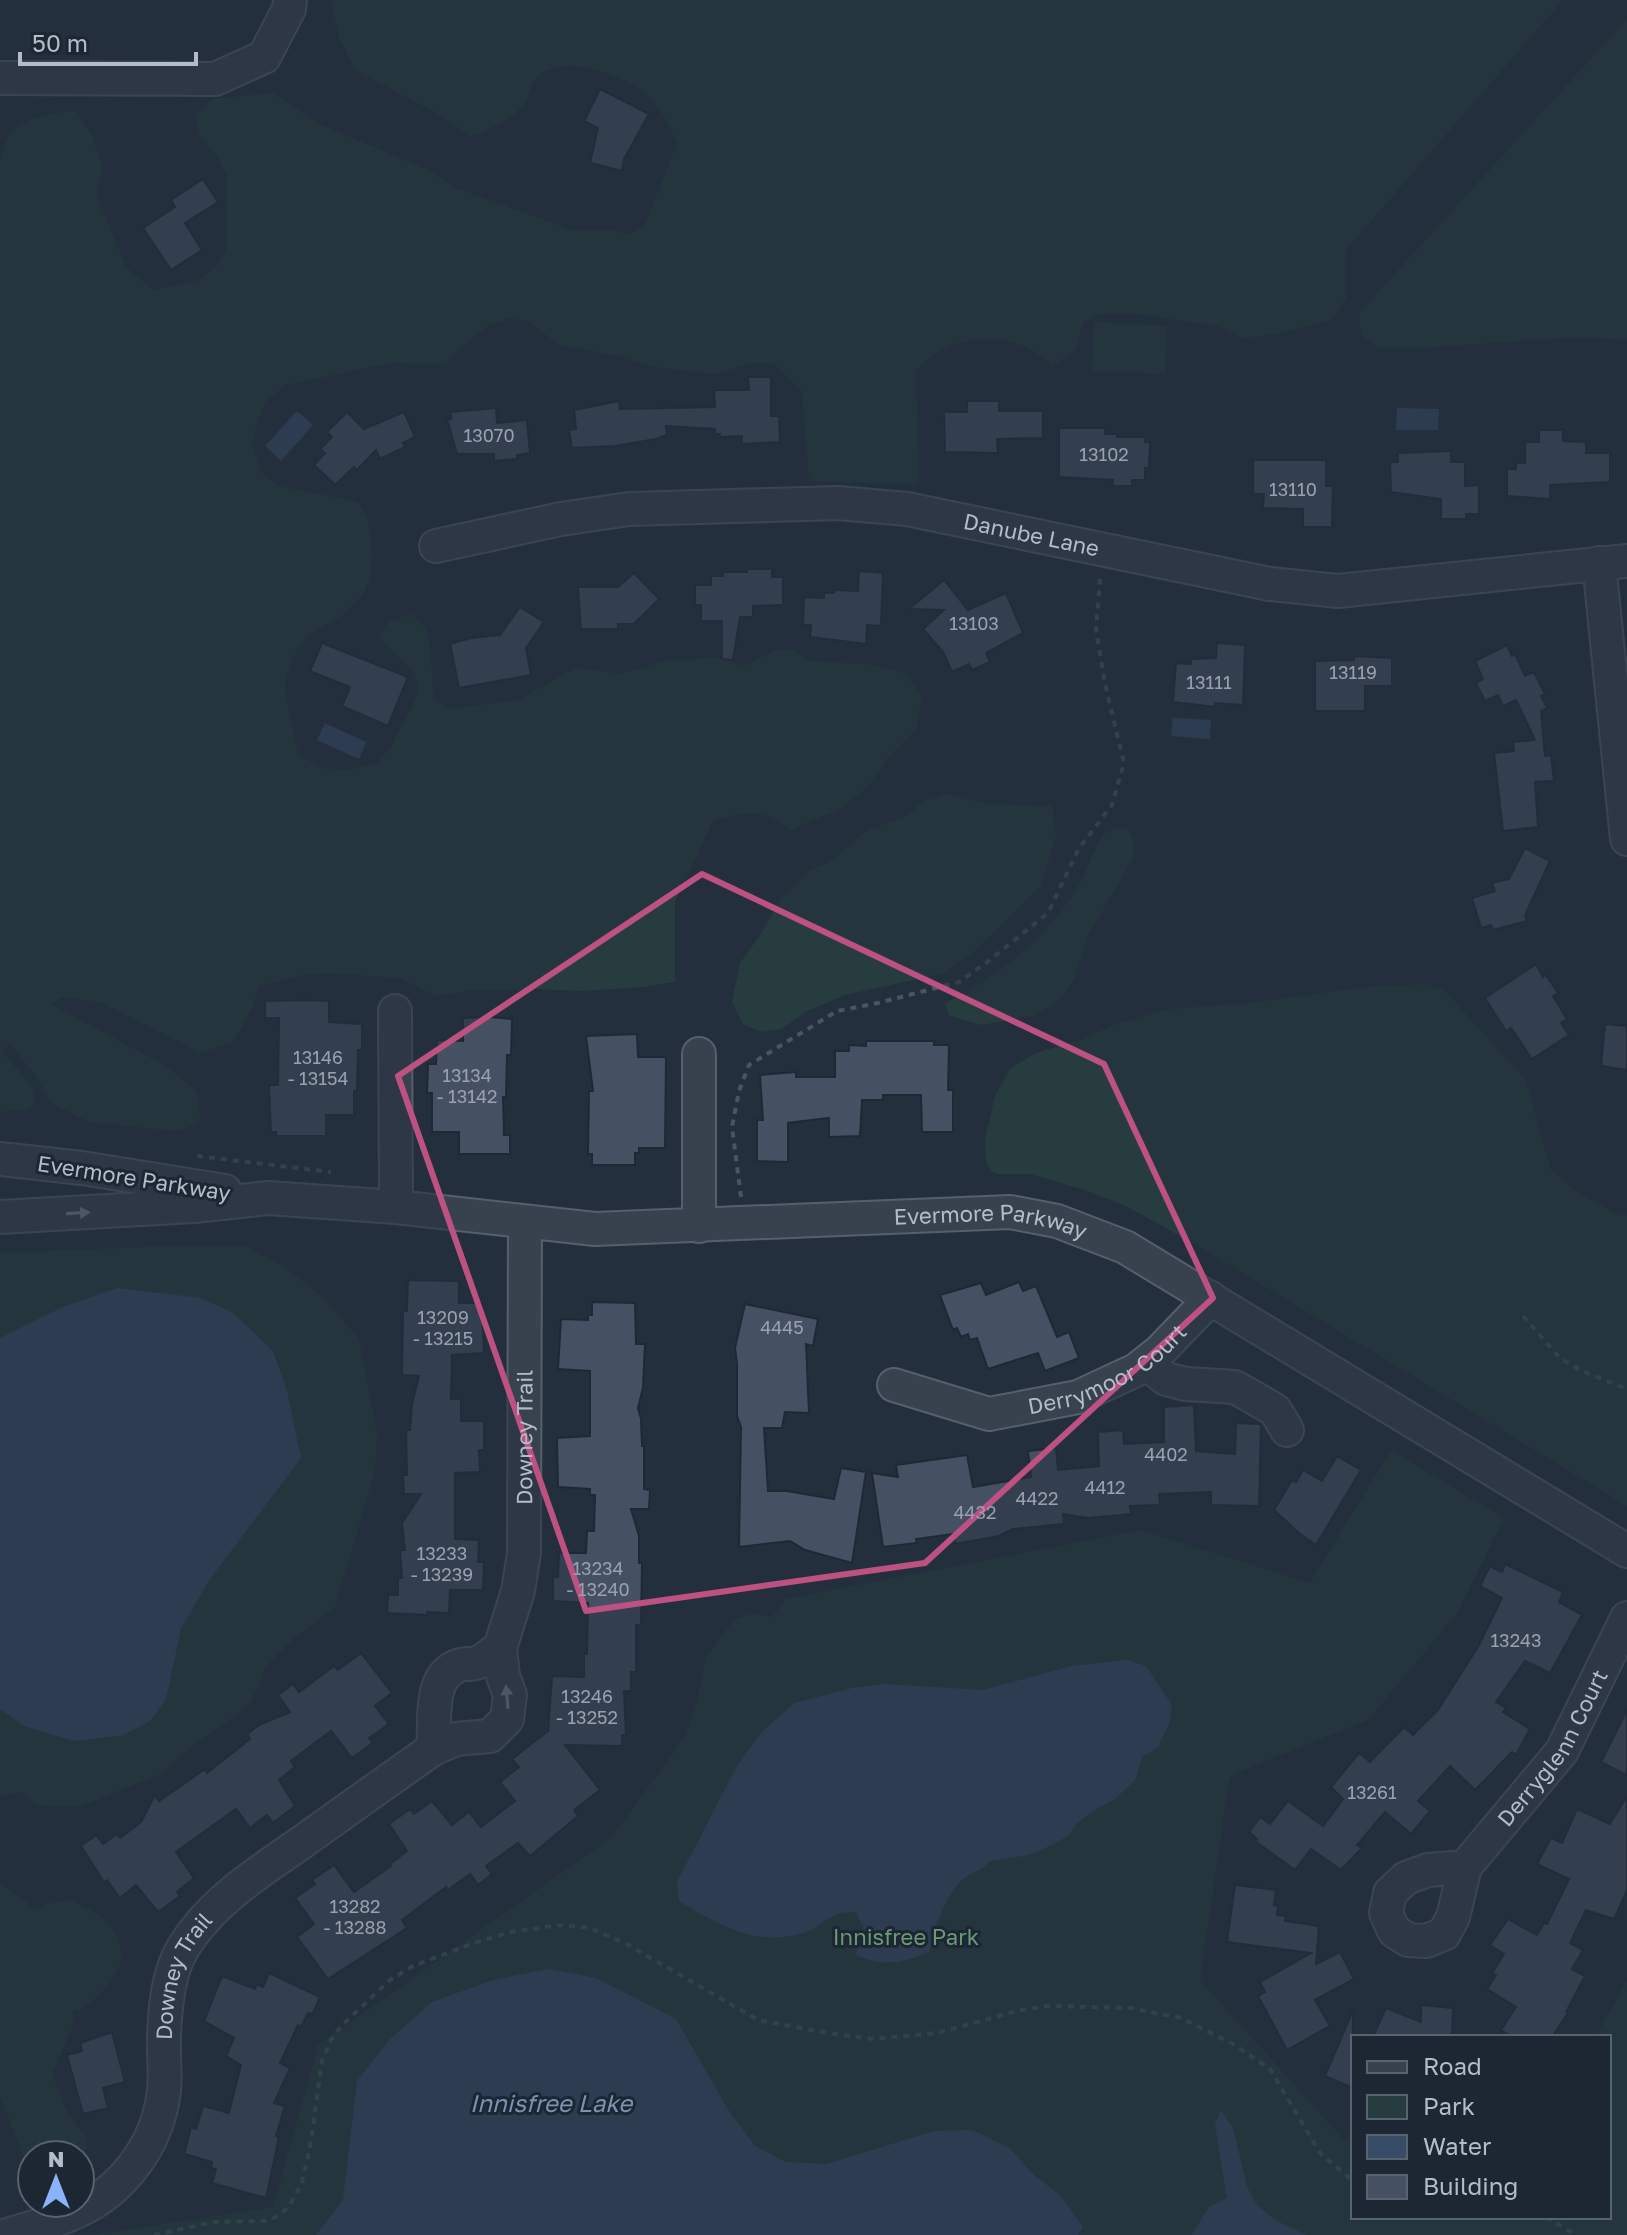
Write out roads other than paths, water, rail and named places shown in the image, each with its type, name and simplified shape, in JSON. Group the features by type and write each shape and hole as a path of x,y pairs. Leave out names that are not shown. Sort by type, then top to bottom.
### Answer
{"street":[{"path":"0,78 215,79 264,57 289,9 290,0"},
{"name":"Danube Lane","path":"436,546 561,519 629,509 838,503 907,509 1270,584 1338,591 1613,562"},
{"path":"1613,562 1627,839"},
{"path":"395,1011 396,1207"},
{"path":"699,1054 699,1226"},
{"name":"Evermore Parkway","path":"0,1159 82,1168 268,1198 396,1207 595,1229 962,1212 1010,1212 1057,1221 1103,1236 1211,1298 1627,1551"},
{"name":"Evermore Parkway","path":"0,1217 181,1207 268,1198"},
{"name":"Downey Trail","path":"7,2235 87,2206 130,2171 150,2141 160,2113 164,2088 165,2014 171,1981 181,1951 199,1925 228,1894 433,1749 456,1739 490,1736 507,1719 510,1695 503,1676 500,1648 518,1591 524,1553 525,1222"},
{"name":"Derrymoor Court","path":"894,1385 989,1414 1078,1397 1146,1363 1211,1298"},
{"path":"1146,1363 1166,1379 1186,1384 1235,1387 1275,1410 1287,1430"},
{"name":"Derryglenn Court","path":"1465,1867 1562,1751 1627,1618"},
{"path":"433,1749 436,1724 434,1700 440,1680 458,1665 478,1663 500,1648"}],"water":[{"path":"1397,408 1439,409 1438,430 1396,430"},
{"path":"297,411 313,425 281,461 265,446"},
{"path":"1173,718 1211,720 1210,739 1171,736"},
{"path":"325,723 366,742 359,759 317,740"},
{"path":"117,1288 201,1298 233,1313 273,1351 287,1391 301,1458 210,1579 181,1628 166,1699 150,1721 123,1735 74,1741 24,1726 0,1709 0,1338 65,1306"},
{"path":"1127,1660 1146,1666 1172,1705 1169,1724 1158,1747 1142,1757 1135,1780 1115,1799 1076,1824 1069,1835 1028,1855 990,1861 963,1879 941,1913 930,1951 893,1962 855,1955 865,1931 856,1912 838,1914 800,1934 767,1937 736,1931 679,1901 677,1882 737,1766 761,1733 794,1703 852,1688 885,1684 982,1690 1072,1666"},
{"name":"Innisfree Lake","path":"549,1969 596,1978 676,2019 729,2111 755,2146 785,2162 827,2164 934,2131 972,2130 1009,2148 1035,2176 1060,2195 1083,2227 1078,2235 316,2235 343,2200 357,2081 390,2039 432,2002 493,1980"},
{"path":"1221,2110 1233,2128 1247,2187 1257,2205 1275,2220 1306,2235 1192,2235 1209,2207 1227,2198 1215,2124"}],"park label":[{"name":"Innisfree Park","path":"906,1937"}]}
